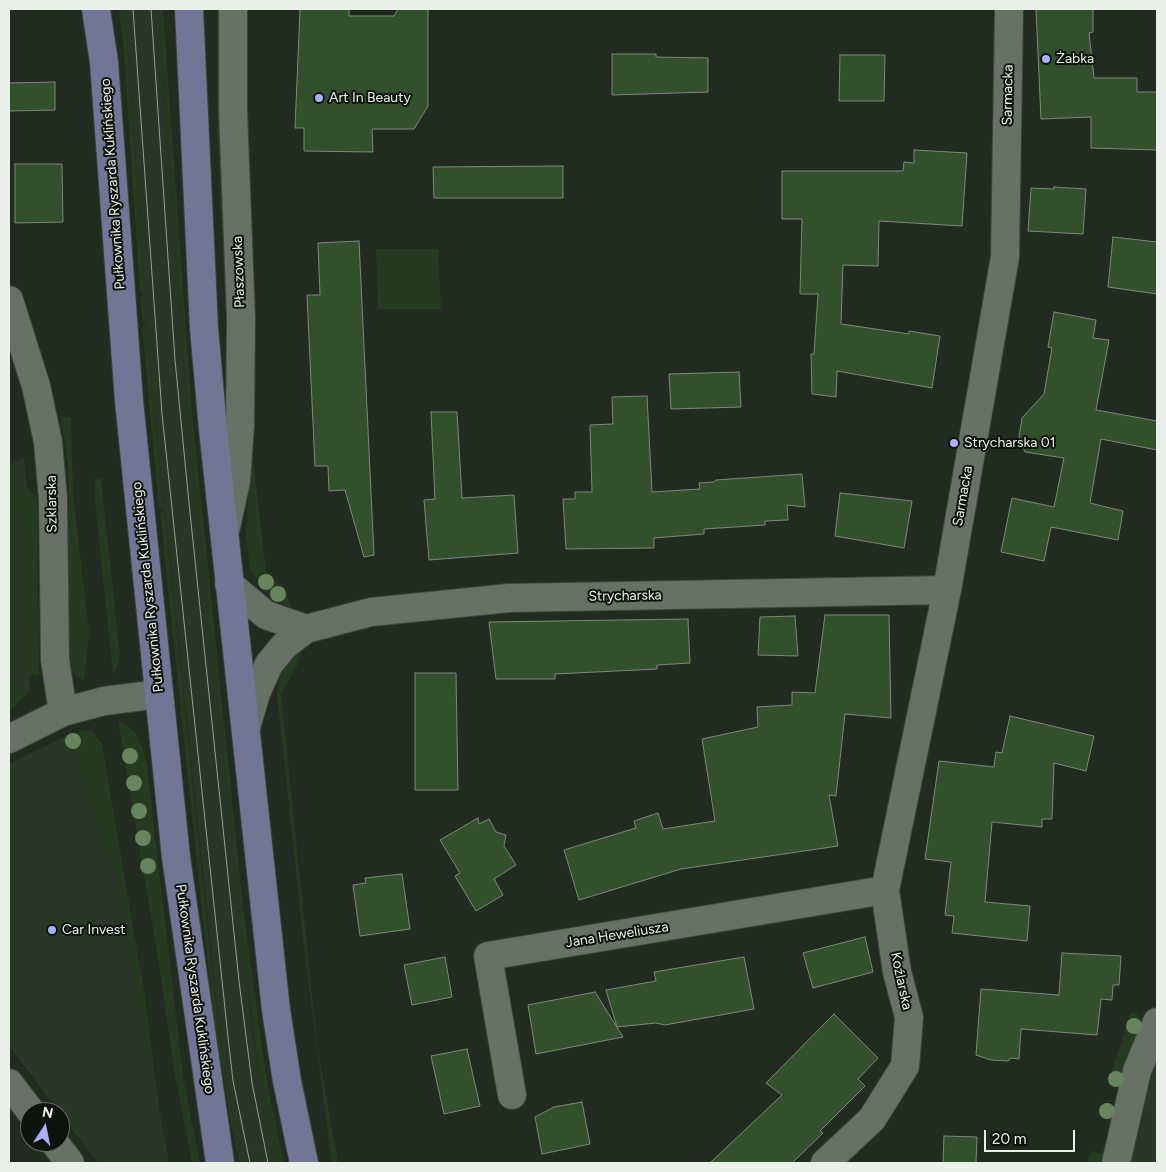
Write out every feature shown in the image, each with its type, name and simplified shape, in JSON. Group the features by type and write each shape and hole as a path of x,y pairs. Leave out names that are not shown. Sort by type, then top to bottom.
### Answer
{"main road":[{"name":"Pułkownika Ryszarda Kuklińskiego","path":"96,9 104,62 129,401 176,857 220,1163"},
{"path":"189,9 204,328 229,584 276,1010 287,1081 304,1163"}],"street":[{"name":"Płaszowska","path":"225,534 236,480 240,426 241,318 233,111 233,9"},
{"name":"Sarmacka","path":"885,890 947,590 1005,257 1009,9"},
{"name":"Szklarska","path":"9,300 36,386 48,442 52,480 55,660 63,712"},
{"path":"229,584 266,615 306,629"},
{"name":"Strycharska","path":"245,732 256,693 269,664 284,646 306,629 391,609 509,598 947,590"},
{"path":"9,739 63,712 104,701 159,694"},
{"name":"Jana Heweliusza","path":"512,1095 488,956 885,890"},
{"name":"Koźlarska","path":"825,1163 872,1119 905,1066 909,1017 897,972 885,890"},
{"path":"1116,1163 1138,1071 1157,1022"},
{"path":"9,1083 23,1102"},
{"path":"62,1152 70,1163"}],"shaded area":[{"path":"119,9 125,9 152,387 205,903 223,1063 242,1163 240,1163 232,1129 215,1026 160,513 163,512 163,507 159,508 142,326 145,325 145,321 142,321 141,297 143,296 142,292 140,292 124,54"},
{"path":"125,9 158,9 187,411 253,1038 276,1163 242,1163 223,1063 152,387"},
{"path":"158,9 163,9 192,411 243,906 267,1082 284,1163 276,1163 272,1146 260,1084 245,964 187,411"},
{"path":"217,9 222,9 229,373 217,130"},
{"path":"376,249 438,249 441,309 378,309"},
{"path":"71,417 73,493 89,632 84,681 72,672 68,652 69,497 68,467 61,418"},
{"path":"251,443 266,571 286,593 291,608 266,592 250,568 246,537"},
{"path":"24,459 27,487 37,498 39,675 31,675 28,693 9,711 9,465"},
{"path":"95,479 101,479 120,655 113,674 95,501"},
{"path":"24,485 37,498 39,675 27,674 26,513 17,511 11,501 14,491"},
{"path":"301,653 297,666 281,694 317,1044 338,1163 332,1163 305,956 277,694 281,673 293,658"},
{"path":"9,680 28,693 9,711"},
{"path":"118,721 123,722 136,733 146,757 183,1076 200,1163 192,1163 175,1076 157,951"},
{"path":"86,730 93,732 102,744 145,997 163,1138 116,875 68,735"},
{"path":"68,735 116,875 168,1163 98,1163 70,1126 70,1102 52,1102 9,1046 9,764"},
{"path":"1131,1012 1144,1018 1126,1061 1119,1085 1108,1083"},
{"path":"1157,1060 1157,1163 1131,1163 1147,1091"},
{"path":"1090,1151 1104,1154 1103,1163 1087,1163"}],"building":[{"path":"300,9 349,9 349,16 394,16 398,9 428,9 428,106 414,129 372,129 373,152 304,151 304,128 295,128"},
{"path":"1036,9 1093,9 1093,32 1089,33 1094,78 1137,78 1137,92 1157,92 1157,150 1091,148 1091,117 1041,119"},
{"path":"612,54 656,54 656,57 708,58 708,92 612,95"},
{"path":"840,55 885,55 884,101 839,101"},
{"path":"55,82 55,110 9,111 9,83"},
{"path":"914,150 967,153 962,226 879,221 878,266 843,265 841,324 909,334 909,331 940,336 932,388 837,371 836,397 812,394 811,354 814,354 818,294 800,294 802,219 782,219 782,171 903,171 904,162 914,163"},
{"path":"15,164 62,164 63,222 15,223"},
{"path":"563,166 563,198 434,198 433,167"},
{"path":"1054,187 1086,189 1083,234 1028,231 1031,188 1054,189"},
{"path":"1113,237 1157,242 1157,294 1108,287"},
{"path":"359,241 374,555 364,557 345,490 329,491 328,466 315,466 307,295 320,295 318,243"},
{"path":"1054,312 1096,320 1093,338 1109,340 1096,410 1157,421 1157,450 1101,439 1090,503 1123,511 1118,540 1051,527 1044,561 1001,552 1012,498 1054,507 1064,458 1025,452 1019,437 1022,418 1044,394 1052,348 1048,347"},
{"path":"739,372 741,407 671,409 669,374"},
{"path":"647,396 652,492 700,489 699,483 714,482 716,480 802,474 805,507 787,505 788,520 765,521 765,525 704,529 704,534 654,538 654,548 566,549 563,499 575,499 575,492 592,492 590,425 613,424 612,397"},
{"path":"431,412 457,412 462,498 514,495 518,553 429,560 424,500 435,499"},
{"path":"840,493 912,501 904,548 835,536"},
{"path":"825,615 889,615 891,718 845,714 836,796 829,795 838,846 681,869 579,900 564,850 636,828 634,821 658,813 663,829 715,821 702,739 758,727 757,707 792,705 792,692 815,693"},
{"path":"795,616 798,656 758,655 760,617"},
{"path":"688,619 690,663 657,665 657,669 555,674 555,679 496,679 489,622"},
{"path":"415,673 456,673 458,790 415,790"},
{"path":"1010,716 1094,736 1086,771 1054,763 1052,819 1042,819 1042,827 992,822 985,902 1030,906 1027,941 952,933 954,916 945,915 951,862 925,859 939,761 994,767 996,752 1002,753"},
{"path":"478,818 479,824 489,819 496,832 506,835 504,846 516,865 494,879 503,895 476,911 455,876 460,873 440,840"},
{"path":"402,874 410,929 360,936 353,885 366,883 365,878"},
{"path":"865,937 873,972 813,988 803,953"},
{"path":"1062,953 1121,956 1119,985 1113,985 1112,1000 1101,999 1097,1035 1021,1029 1019,1059 1011,1058 1008,1061 991,1060 976,1055 981,989 1059,995"},
{"path":"445,957 452,997 412,1005 404,965"},
{"path":"744,957 754,1009 665,1025 656,1023 617,1027 606,990 656,981 654,972"},
{"path":"595,992 623,1037 536,1054 528,1005"},
{"path":"834,1014 878,1058 858,1079 865,1086 820,1131 823,1133 792,1163 710,1163 782,1095 766,1083"},
{"path":"467,1049 480,1106 444,1114 431,1056"},
{"path":"582,1102 590,1144 542,1154 535,1117 554,1107"},
{"path":"944,1136 977,1137 976,1163 943,1163"}],"tram line":[{"path":"133,9 162,414 233,1081 250,1163"},
{"path":"151,9 175,360 189,503 239,981 252,1083 268,1163"}],"place":[{"name":"Żabka","path":"1046,59"},
{"name":"Art In Beauty","path":"319,98"},
{"name":"Strycharska 01","path":"954,443"},
{"name":"Car Invest","path":"52,930"}]}
